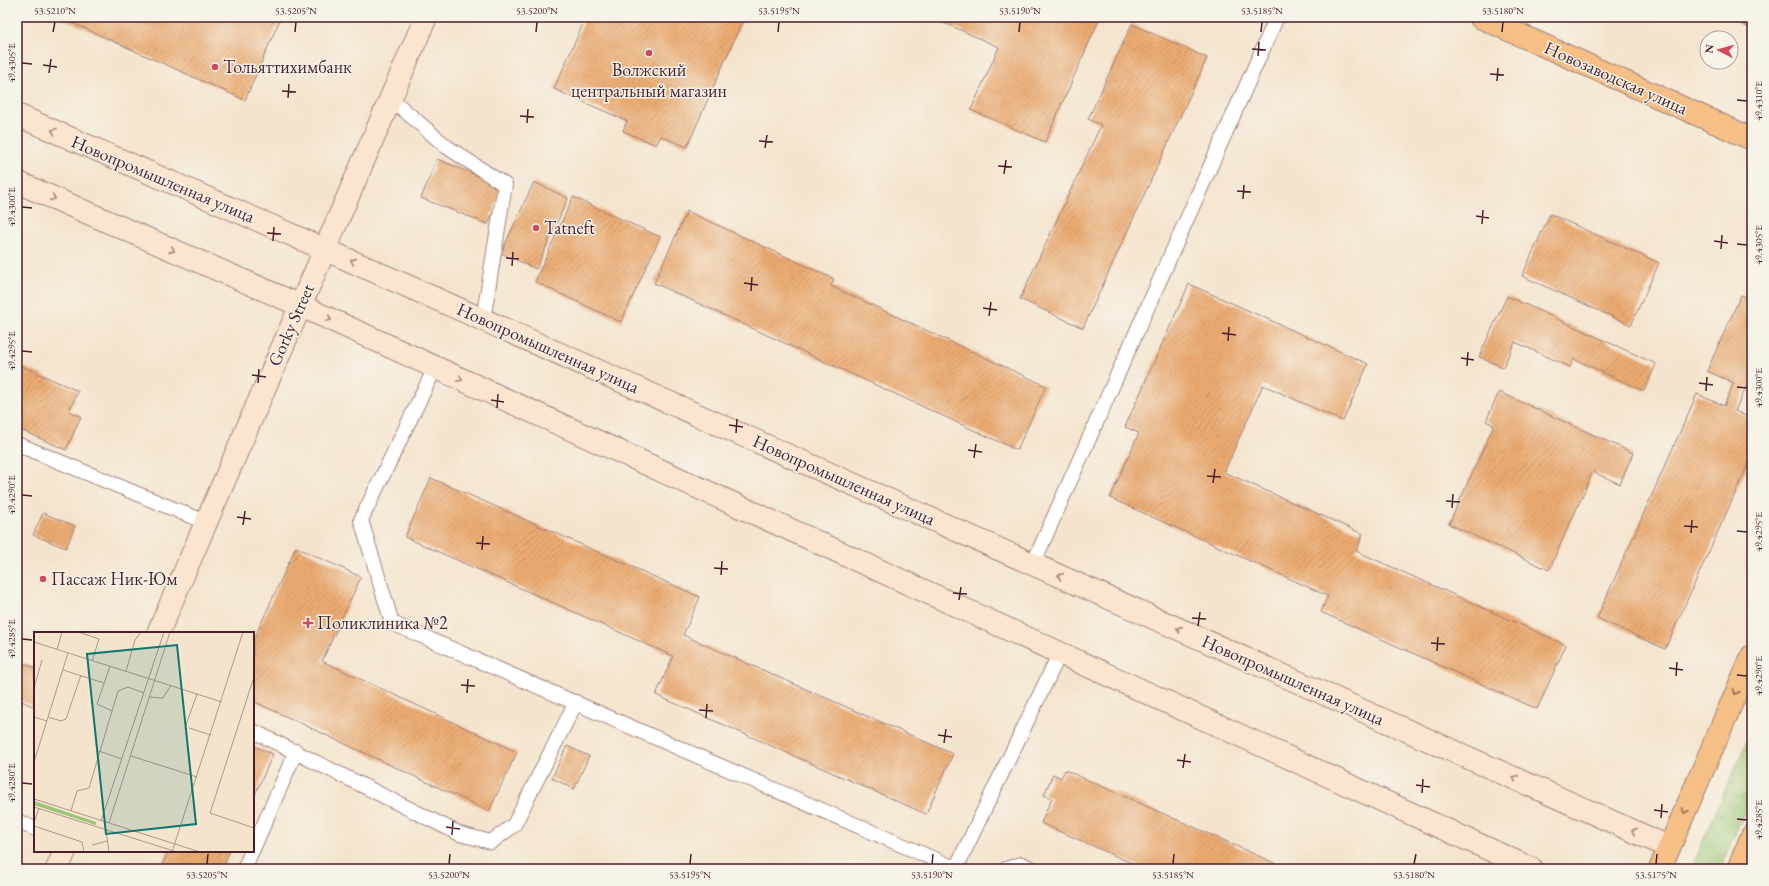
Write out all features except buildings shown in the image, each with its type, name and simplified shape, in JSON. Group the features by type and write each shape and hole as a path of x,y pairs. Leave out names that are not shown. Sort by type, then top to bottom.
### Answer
{"main road":[{"name":"Gorky Street","path":"158,632 299,305 426,17"},
{"name":"Новозаводская улица","path":"1480,17 1752,139"},
{"name":"Новопромышленная улица","path":"17,115 324,249 1669,847"},
{"path":"17,182 299,305 1532,869"},
{"path":"1660,869 1752,656"},
{"path":"1738,869 1752,836"},
{"path":"57,869 65,852"}],"lane":[{"path":"1033,564 1277,17"},
{"path":"390,98 447,146 505,184 483,320"},
{"path":"435,368 361,520 392,623 956,869 1060,653"},
{"path":"17,444 205,522"},
{"path":"254,731 296,751 460,834 491,842 514,825 576,702"},
{"path":"254,848 296,751"},
{"path":"17,821 34,829"},
{"path":"244,869 252,852"},
{"path":"1006,869 1022,864 1033,869"}],"green space":[{"path":"1752,729 1752,794 1720,869 1691,869"}],"place":[{"name":"Волжский центральный магазин","path":"649,53"},
{"name":"Тольяттихимбанк","path":"215,67"},
{"name":"Tatneft","path":"536,228"},
{"name":"Пассаж Ник-Юм","path":"43,579"},
{"name":"Поликлиника №2","path":"308,623"}]}
